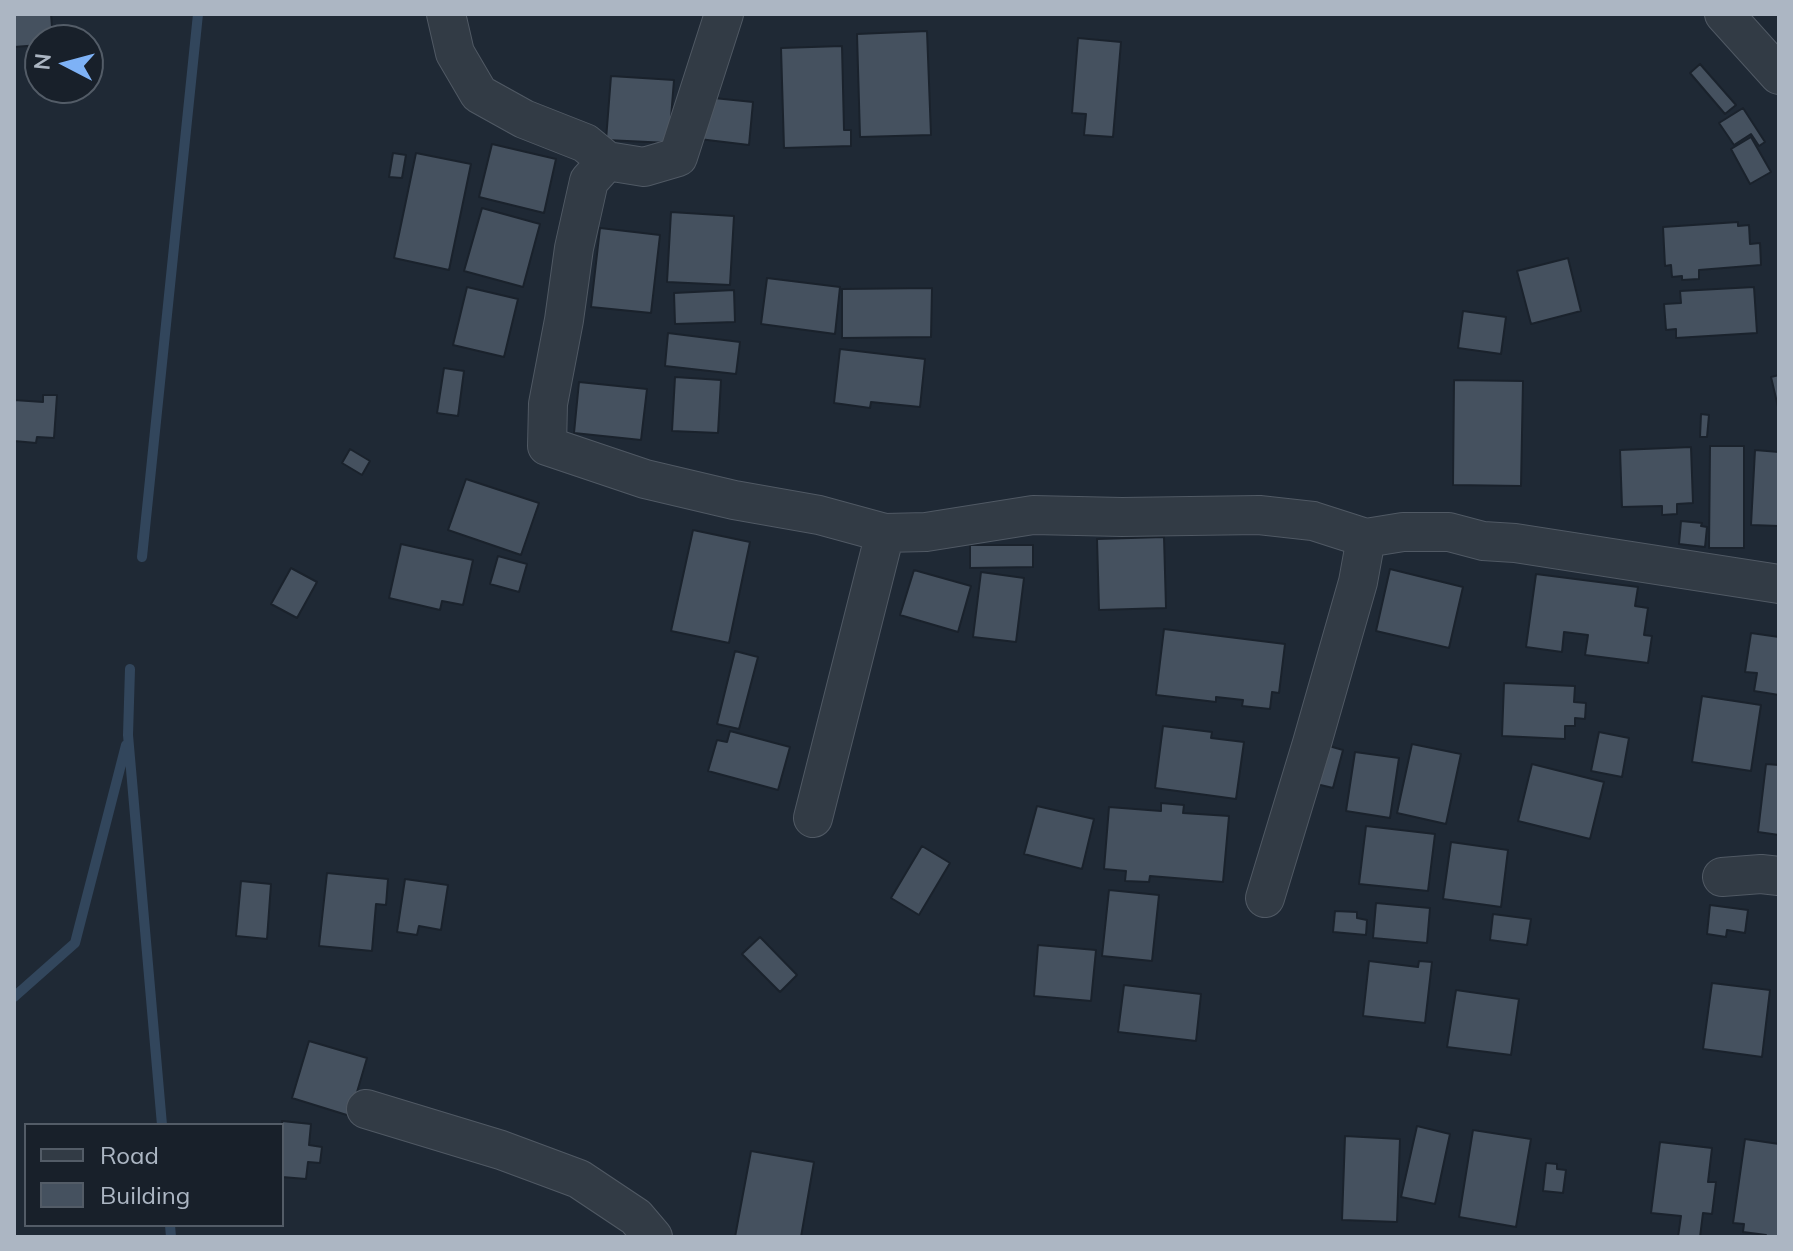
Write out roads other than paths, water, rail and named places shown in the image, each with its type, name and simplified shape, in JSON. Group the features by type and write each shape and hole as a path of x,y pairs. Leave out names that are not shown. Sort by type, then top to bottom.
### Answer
{"street":[{"path":"446,14 455,53 479,94 524,119 585,143 607,161 644,167 678,157 724,14"},
{"path":"1724,14 1779,75"},
{"path":"607,161 589,181 574,248 548,404 547,446 645,479 734,500 819,515 885,533 926,532 1033,515 1259,515 1313,521 1366,538 1403,532 1449,532 1483,541 1515,543 1779,584"},
{"path":"813,818 885,533"},
{"path":"1265,898 1358,582 1366,538"},
{"path":"1722,877 1779,876"},
{"path":"366,1109 501,1150 579,1179 636,1217 653,1237"}],"waterway":[{"path":"142,557 198,14"},
{"path":"130,669 128,735 162,1123"},
{"path":"14,997 75,943 126,745"},
{"path":"170,1227 171,1237"}]}
